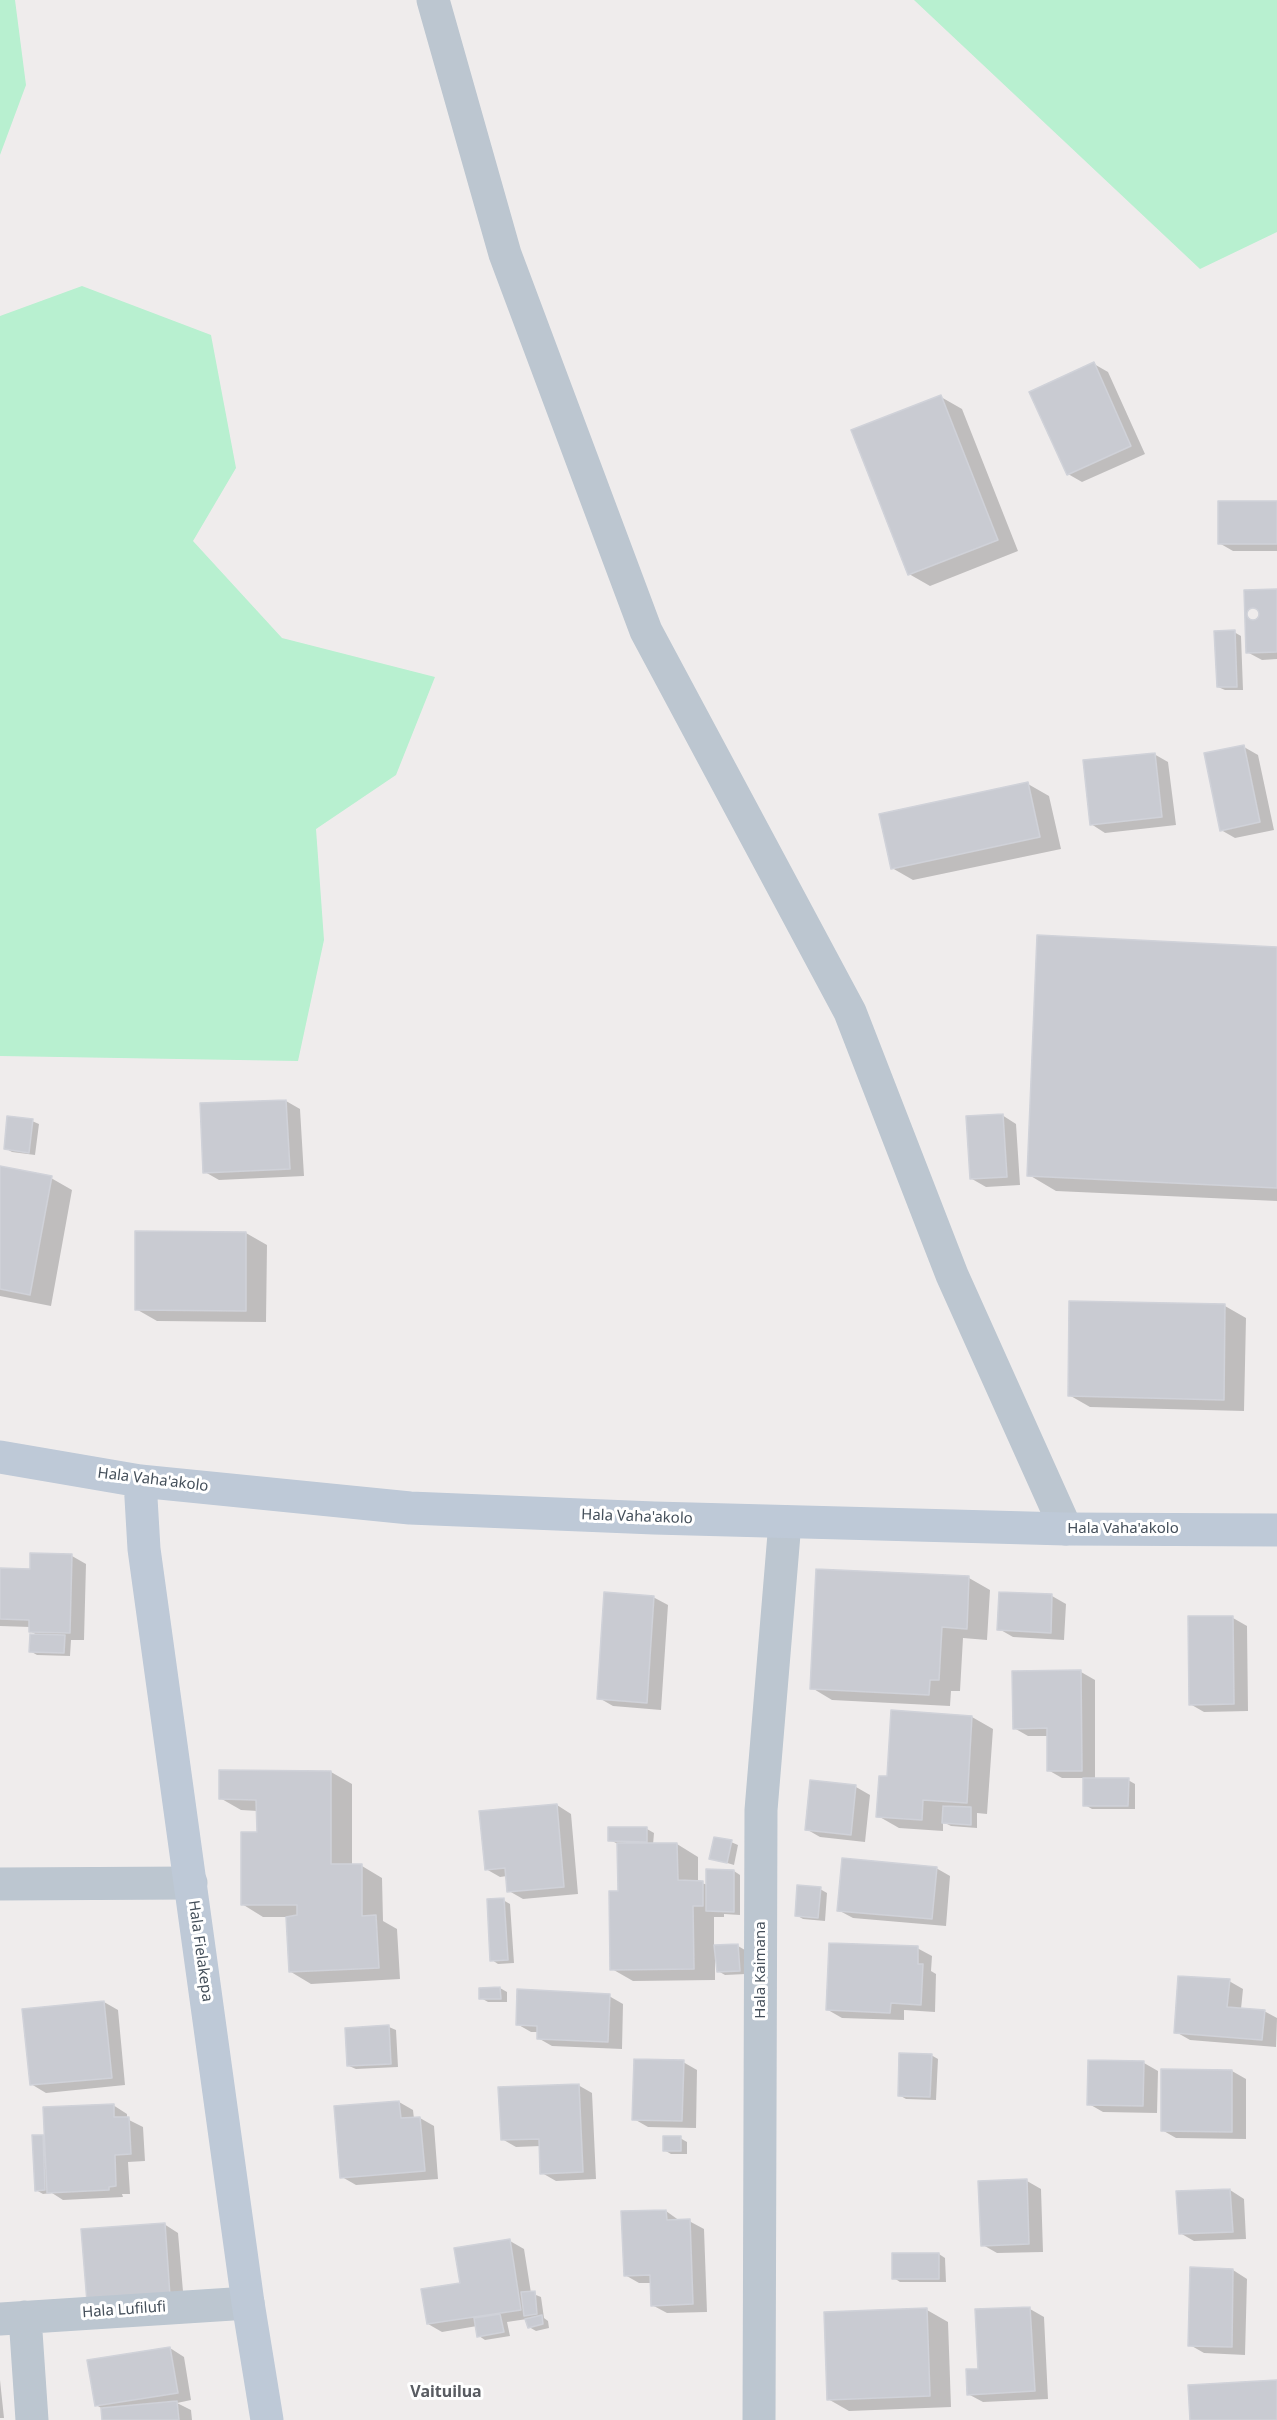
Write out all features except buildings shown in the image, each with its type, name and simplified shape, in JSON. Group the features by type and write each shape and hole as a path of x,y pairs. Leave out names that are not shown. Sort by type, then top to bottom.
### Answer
{"main road":[{"name":"Hala Vaha'akolo","path":"0,1456 140,1480 410,1508 785,1522 1066,1529 1277,1530"},
{"name":"Hala Fielakepa","path":"140,1480 144,1549 248,2303 267,2420"}],"street":[{"path":"434,0 505,254 646,631 850,1012 952,1275 1066,1529"},
{"name":"Hala Kaimana","path":"759,2420 761,1810 785,1522"},
{"path":"0,1884 191,1883"},
{"name":"Hala Lufilufi","path":"12,2318 248,2303"},
{"path":"12,2318 32,2420"}],"green space":[{"path":"0,0 15,0 26,85 0,155"},
{"path":"914,0 1277,0 1277,232 1200,269"},
{"path":"82,286 211,335 236,468 193,541 282,638 435,677 396,775 316,829 324,940 298,1061 0,1056 0,316"}],"district":[{"name":"Vaituilua","path":"446,2392"}]}
